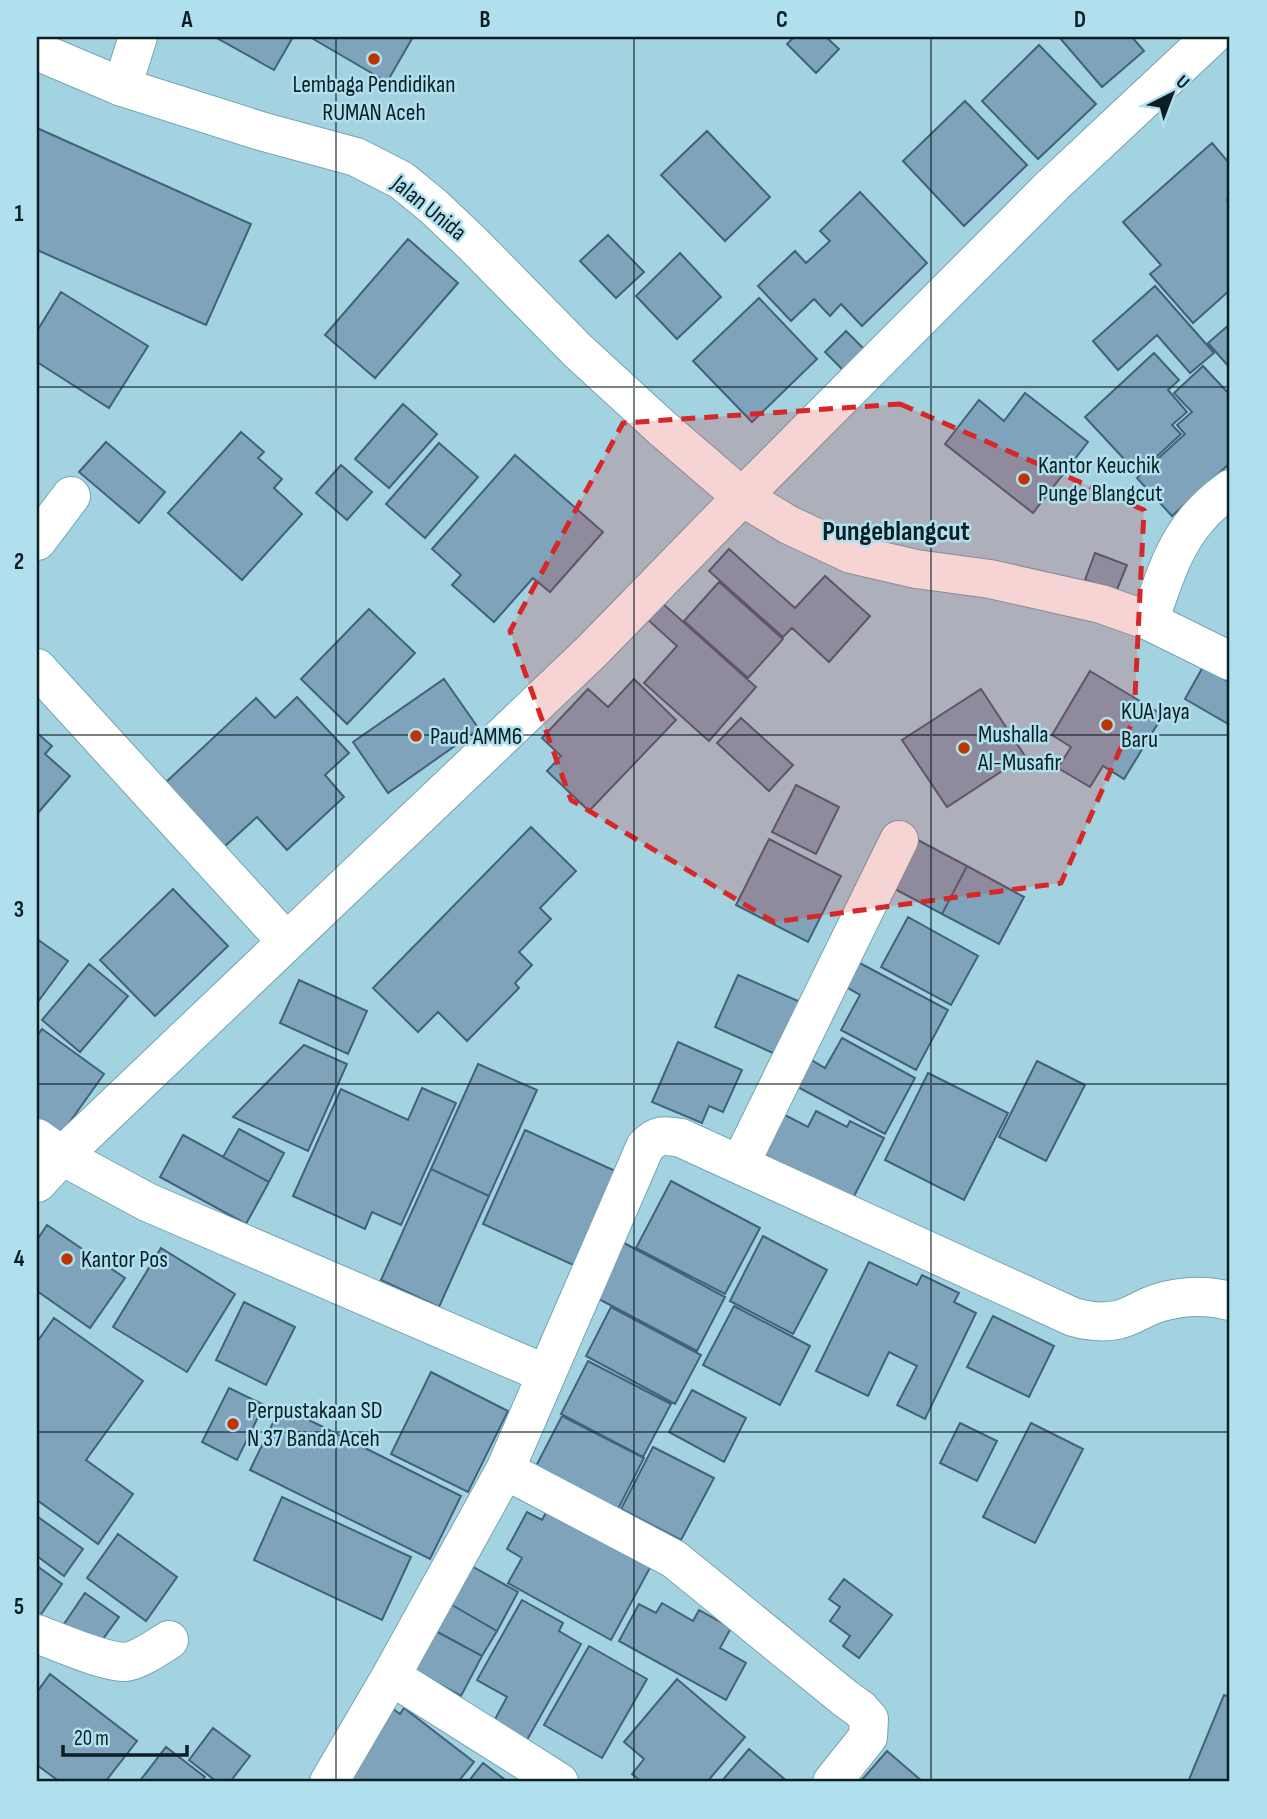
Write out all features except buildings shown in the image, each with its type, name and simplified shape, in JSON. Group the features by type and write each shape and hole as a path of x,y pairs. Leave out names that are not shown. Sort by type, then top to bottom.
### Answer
{"street":[{"path":"122,87 138,37"},
{"path":"37,1183 50,1147 286,941 592,651 1054,185 1211,37"},
{"name":"Jalan Unida","path":"37,51 122,87 264,132 356,157 401,180 473,244 578,350 663,429 742,497 789,525 850,554 916,569 990,579 1101,604 1149,621 1230,661"},
{"path":"1149,621 1173,556 1186,534 1198,517 1230,489"},
{"path":"37,541 71,496"},
{"path":"37,668 286,941"},
{"path":"740,1164 899,840"},
{"path":"329,1782 505,1471 645,1147 652,1139 665,1135 681,1138 1073,1317 1091,1322 1118,1320 1158,1303 1185,1298 1215,1297 1230,1301"},
{"path":"50,1147 147,1202 546,1374"},
{"path":"505,1471 674,1559 860,1709 869,1719 868,1737 832,1782"},
{"path":"37,1634 104,1658 127,1662 149,1653 169,1640"},
{"path":"391,1676 559,1782"}],"highlighted area":[{"path":"900,404 1144,510 1134,718 1061,883 774,922 571,800 510,631 623,423"}],"place":[{"name":"Lembaga Pendidikan RUMAN Aceh","path":"374,59"},
{"name":"Kantor Keuchik Punge Blangcut","path":"1024,479"},
{"name":"KUA Jaya Baru","path":"1107,725"},
{"name":"Paud AMM6","path":"416,736"},
{"name":"Mushalla Al-Musafir","path":"964,748"},
{"name":"Kantor Pos","path":"67,1259"},
{"name":"Perpustakaan SD N 37 Banda Aceh","path":"233,1424"}],"district":[{"name":"Pungeblangcut","path":"896,531"}]}
